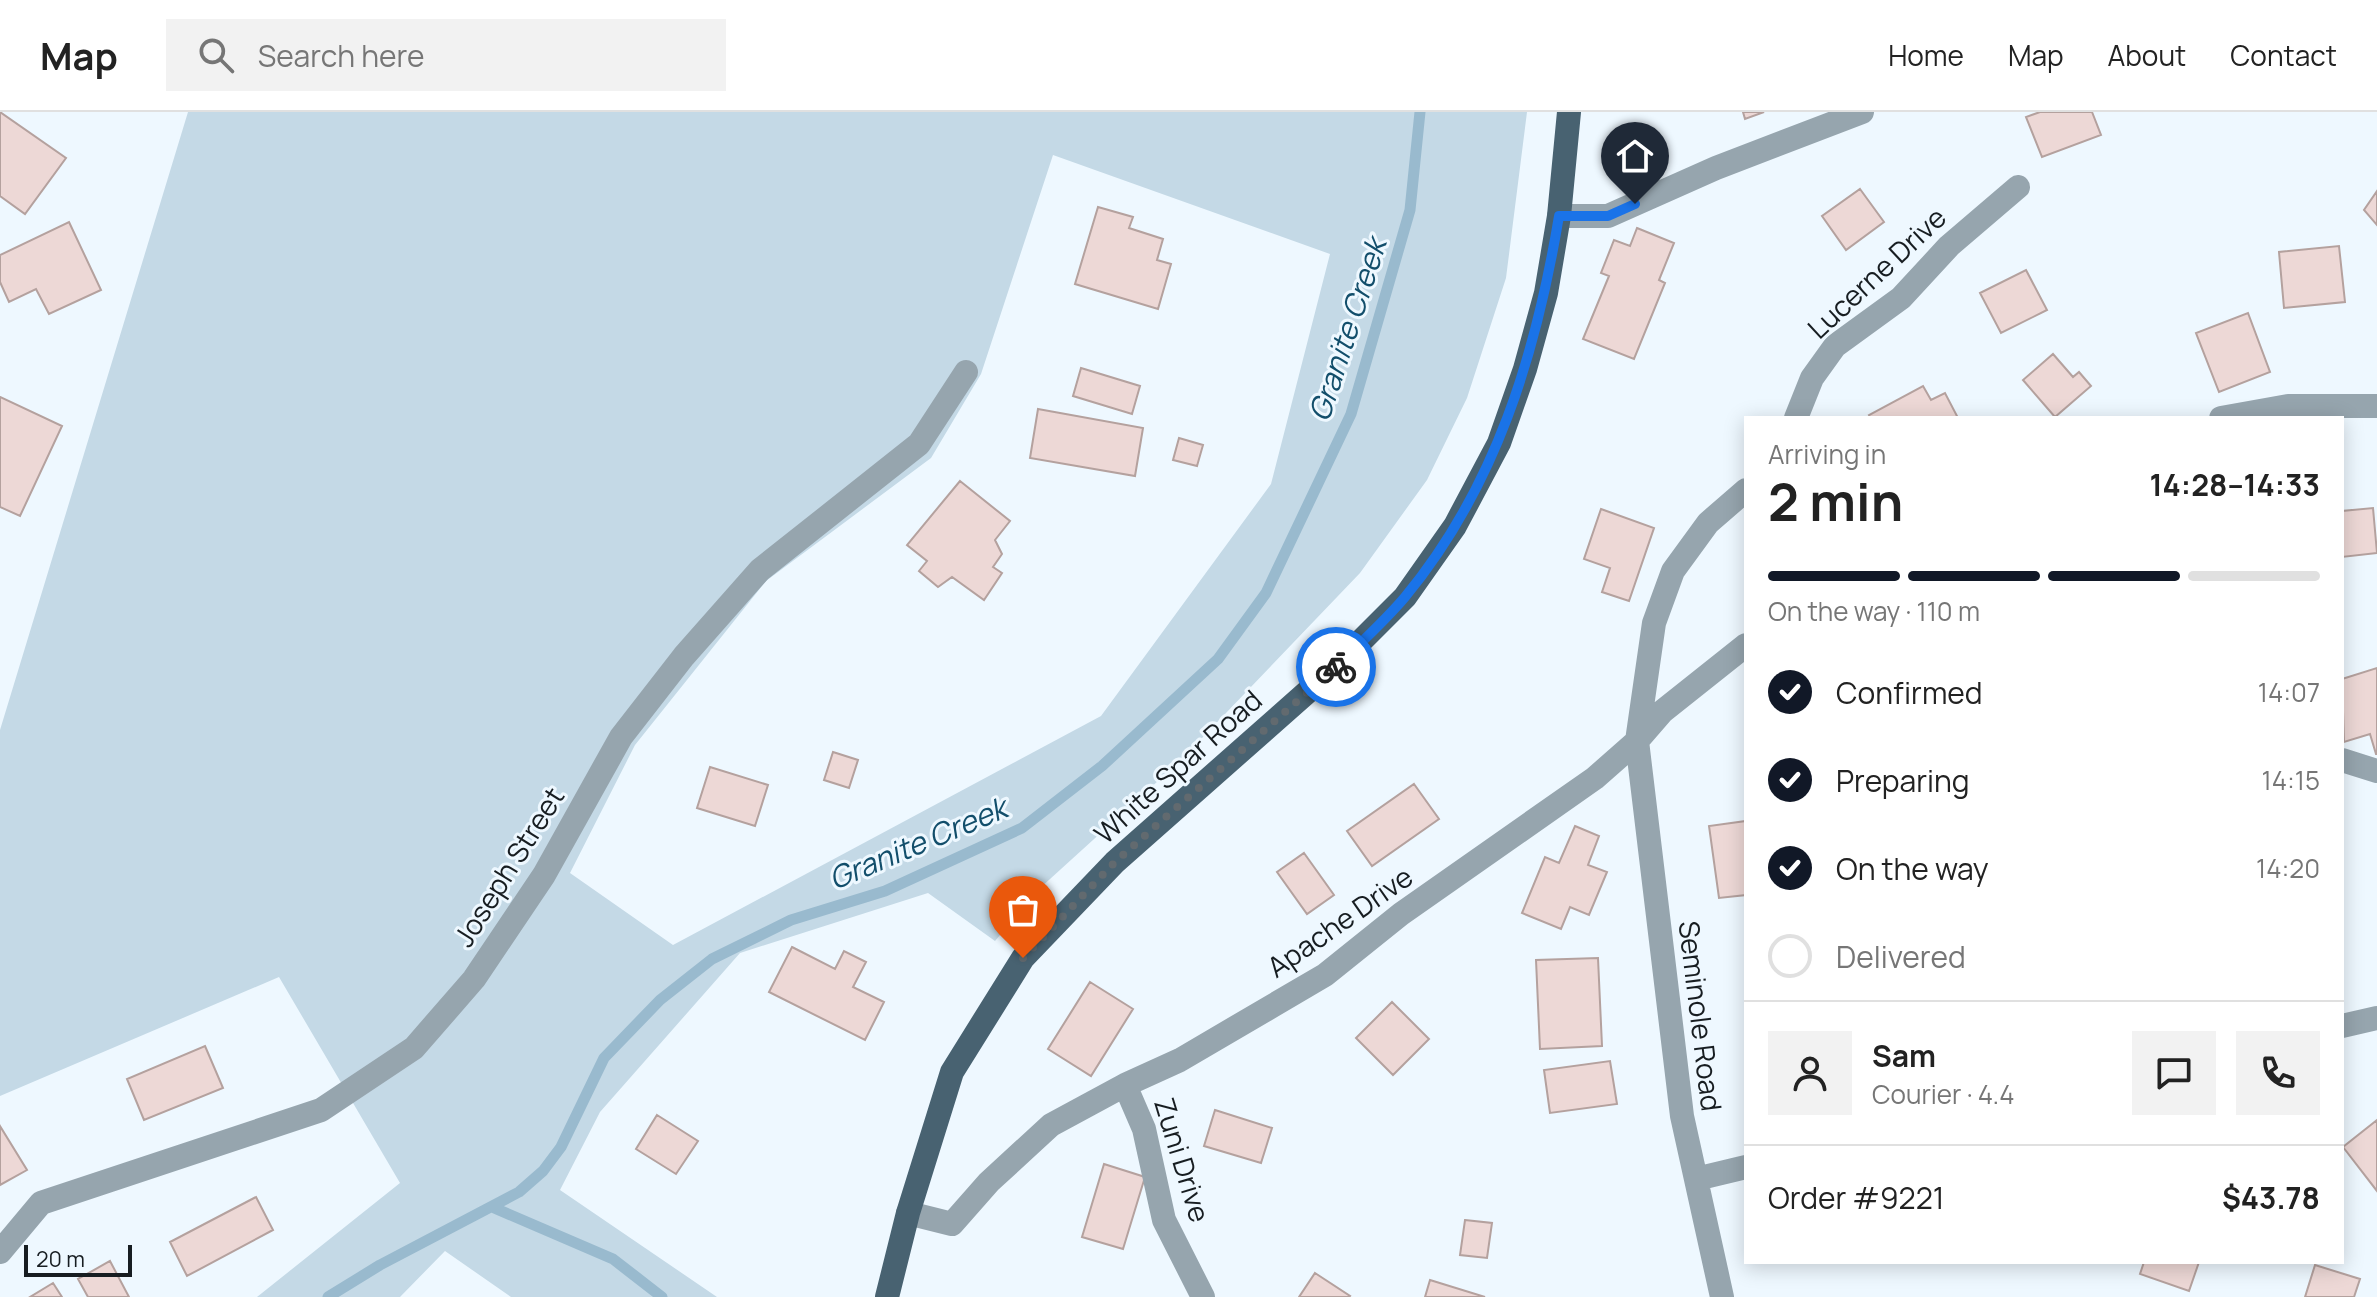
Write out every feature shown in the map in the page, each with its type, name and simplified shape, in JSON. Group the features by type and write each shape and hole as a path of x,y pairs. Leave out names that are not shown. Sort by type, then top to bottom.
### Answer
{"main road":[{"name":"White Spar Road","path":"887,1297 908,1213 952,1072 1023,958 1126,852 1331,671 1405,597 1455,526 1499,443 1525,369 1546,293 1559,216 1569,112"}],"street":[{"path":"1559,216 1608,216 1716,168 1862,112"},
{"name":"Lucerne Drive","path":"1797,416 1812,378 1835,346 1901,298 1949,246 2018,187"},
{"name":"Joseph Street","path":"0,1252 41,1203 321,1110 414,1048 474,979 544,875 621,737 684,656 760,570 919,444 966,372"},
{"path":"2232,416 2288,406 2377,406"},
{"path":"1637,741 1654,623 1673,571 1708,523 1744,492"},
{"name":"Apache Drive","path":"908,1213 952,1224 989,1182 1051,1125 1125,1085 1180,1060 1325,975 1401,914 1595,778 1637,741 1663,711 1744,647"},
{"name":"Seminole Road","path":"1637,741 1682,1116 1722,1297"},
{"path":"2344,761 2377,771"},
{"path":"2344,1026 2377,1018"},
{"name":"Zuni Drive","path":"1125,1085 1144,1129 1164,1220 1203,1297"},
{"path":"1696,1179 1744,1167"}],"shaded area":[{"path":"188,112 1527,112 1506,278 1467,398 1427,480 1360,573 1180,761 1039,889 995,941 928,893 740,953 600,1112 560,1190 717,1297 511,1297 445,1251 400,1297 257,1297 400,1183 279,977 0,1096 0,730","holes":["1053,155 1330,254 1271,484 1101,716 673,945 570,873 635,745 766,581 931,458 981,374"]}],"building":[{"path":"0,112 66,158 25,214 0,196"},
{"path":"1743,112 1764,112 1745,119"},
{"path":"2040,112 2092,112 2101,135 2042,157 2026,117"},
{"path":"1860,189 1884,222 1846,250 1822,216"},
{"path":"2377,191 2377,225 2364,210"},
{"path":"1098,207 1133,217 1129,228 1163,239 1157,260 1171,264 1158,309 1075,284"},
{"path":"69,222 101,290 49,314 36,289 9,302 0,282 0,255"},
{"path":"1637,228 1674,243 1659,280 1665,283 1634,359 1583,339 1609,276 1601,273 1614,240 1630,246"},
{"path":"2339,246 2345,302 2284,308 2279,252"},
{"path":"2026,270 2047,310 2001,333 1980,293"},
{"path":"2248,313 2270,372 2219,392 2196,333"},
{"path":"2053,354 2073,377 2079,372 2091,386 2054,416 2023,380"},
{"path":"1081,368 1140,386 1132,414 1073,396"},
{"path":"1923,386 1931,400 1945,393 1957,416 1870,416"},
{"path":"0,397 62,426 20,516 0,507"},
{"path":"1038,409 1143,428 1135,476 1030,458"},
{"path":"1179,438 1203,445 1197,466 1173,460"},
{"path":"960,481 1010,521 995,540 1002,554 993,567 1002,573 984,600 952,577 938,587 919,571 927,561 907,545"},
{"path":"2373,508 2377,553 2344,557 2344,511"},
{"path":"1601,509 1654,528 1629,601 1602,592 1610,568 1584,559"},
{"path":"2377,668 2377,754 2370,734 2344,742 2344,678"},
{"path":"833,752 858,760 849,788 824,780"},
{"path":"710,767 768,785 755,826 697,808"},
{"path":"1414,784 1439,819 1372,866 1347,831"},
{"path":"1744,821 1744,895 1719,898 1709,826"},
{"path":"1575,826 1599,836 1588,865 1607,872 1589,915 1570,907 1561,929 1522,913 1545,857 1559,863"},
{"path":"1304,853 1334,895 1307,914 1277,872"},
{"path":"792,947 835,969 844,951 866,962 853,987 884,1002 865,1040 769,992"},
{"path":"1598,958 1602,1046 1540,1049 1536,960"},
{"path":"1090,982 1133,1009 1091,1076 1048,1049"},
{"path":"1392,1002 1429,1039 1393,1075 1356,1038"},
{"path":"205,1046 223,1088 144,1120 127,1079"},
{"path":"1610,1061 1617,1104 1550,1113 1544,1070"},
{"path":"1215,1110 1272,1128 1261,1163 1204,1146"},
{"path":"657,1115 698,1141 676,1174 636,1149"},
{"path":"2377,1120 2377,1191 2344,1148"},
{"path":"0,1126 27,1170 0,1185"},
{"path":"1104,1164 1145,1177 1123,1249 1082,1237"},
{"path":"256,1197 273,1230 187,1276 170,1242"},
{"path":"1465,1220 1492,1223 1487,1258 1460,1255"},
{"path":"110,1261 129,1297 88,1297 78,1279"},
{"path":"2143,1264 2198,1264 2189,1291 2140,1274"},
{"path":"2315,1265 2360,1279 2354,1297 2305,1297"},
{"path":"1315,1273 1350,1296 1299,1297"},
{"path":"1430,1280 1485,1297 1425,1297"},
{"path":"53,1283 62,1297 30,1297"}],"waterway":[{"name":"Granite Creek","path":"328,1297 380,1265 519,1192 543,1171 561,1147 604,1058 660,1000 712,959 791,920 885,891 1022,828 1102,766 1218,659 1266,593 1351,414 1410,210 1420,112"},
{"path":"492,1207 613,1259 662,1297"}],"way so far":[{"path":"1023,958 1115,862 1336,667"}],"route":[{"path":"1336,667 1405,597 1455,526 1499,443 1525,369 1546,293 1559,216 1608,216 1635,204"}]}
